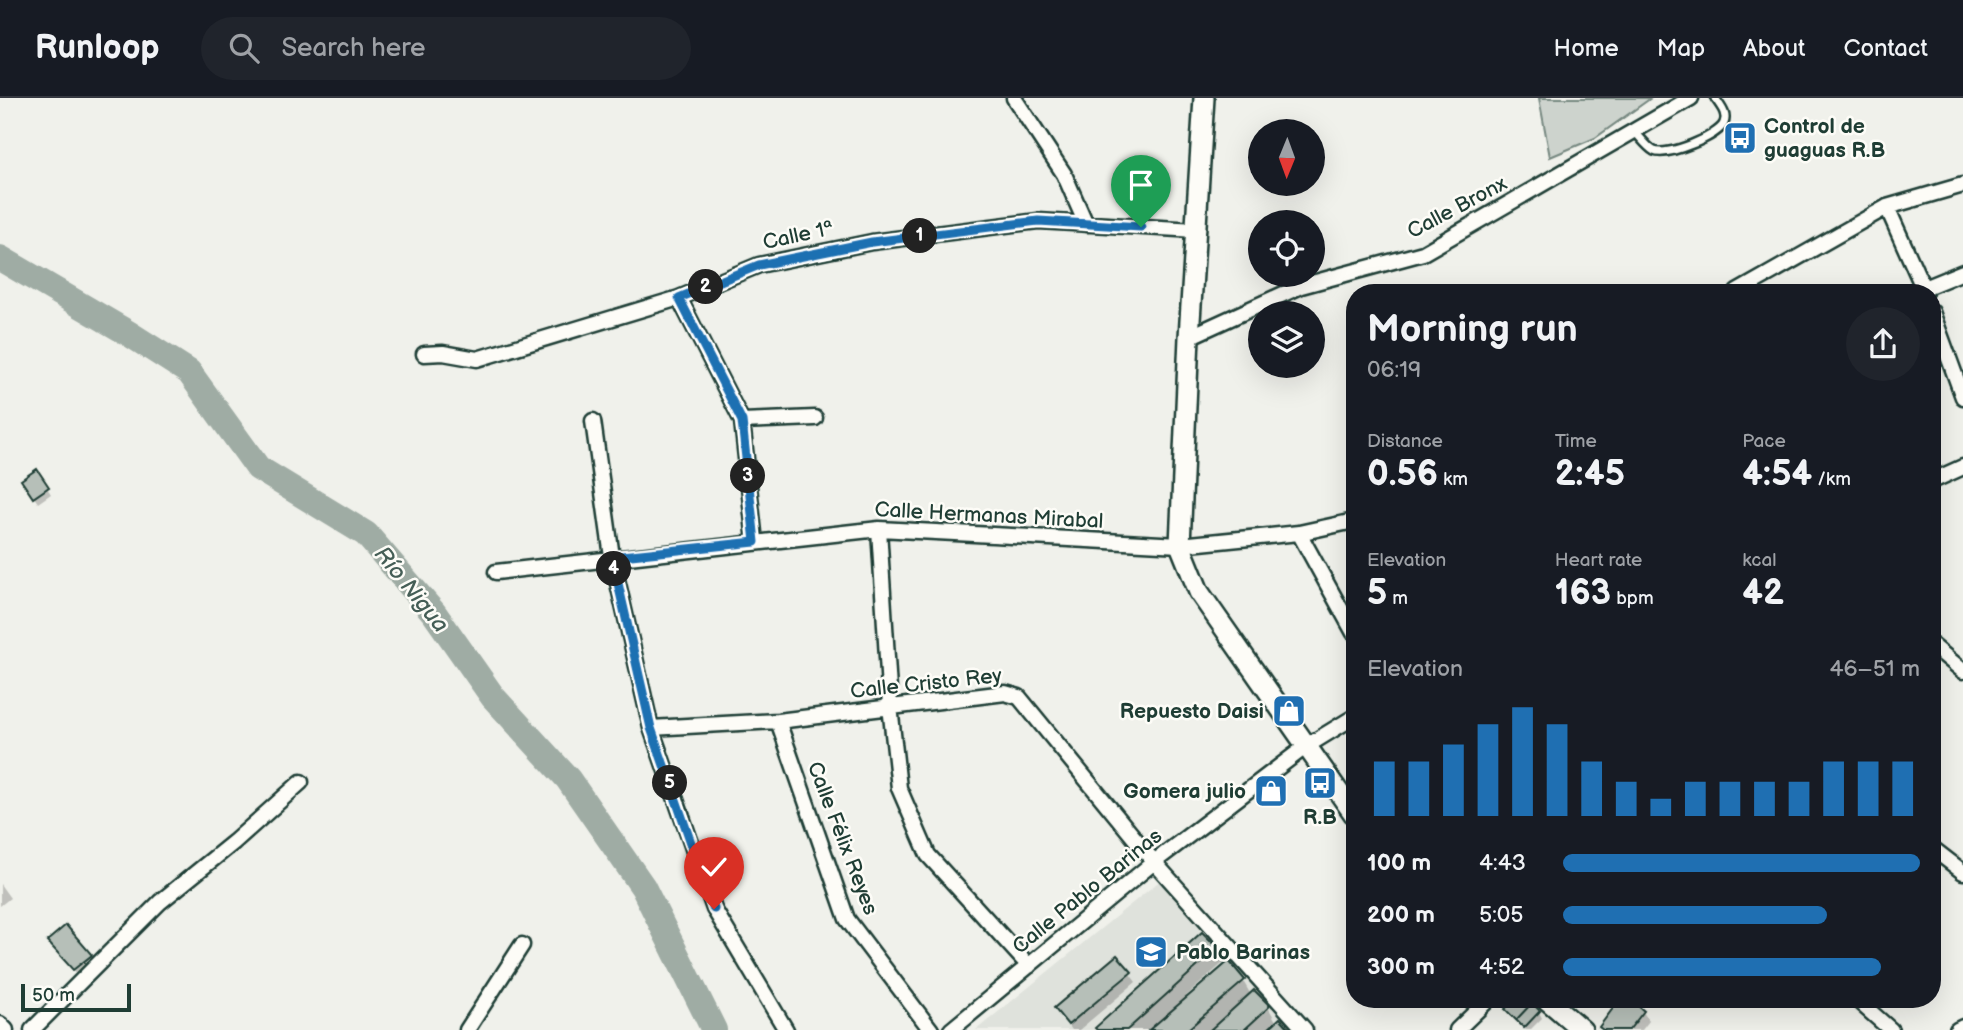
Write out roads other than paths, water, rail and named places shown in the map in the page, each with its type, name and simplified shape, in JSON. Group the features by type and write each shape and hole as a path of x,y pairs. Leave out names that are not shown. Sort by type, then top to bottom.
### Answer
{"main road":[{"path":"1204,98 1189,337 1180,545 1199,592 1346,803"},
{"path":"1556,1008 1582,1030"}],"street":[{"path":"1014,98 1064,174 1086,224"},
{"name":"Calle Bronx","path":"1189,337 1301,286 1423,253 1634,131 1673,103 1691,98"},
{"path":"1751,284 1887,207 1963,185"},
{"path":"1887,207 1919,284"},
{"name":"Calle 1ª","path":"424,354 443,353 477,359 679,298 759,265 872,242 1038,221 1196,230"},
{"path":"1935,284 1963,272"},
{"path":"679,298 742,421 755,542"},
{"path":"1941,337 1963,397"},
{"path":"742,421 815,418"},
{"path":"593,421 612,557 651,728 714,909 786,1030"},
{"path":"1941,478 1960,471"},
{"name":"Calle Hermanas Mirabal","path":"496,572 879,529 1180,545 1299,533 1346,524"},
{"path":"879,529 898,788 928,855 1029,966"},
{"path":"1299,533 1346,618"},
{"path":"1941,653 1963,671"},
{"name":"Calle Cristo Rey","path":"651,728 778,721 1005,693 1019,697 1154,862 1305,1030"},
{"name":"Calle Félix Reyes","path":"778,721 846,919 931,1030"},
{"name":"Calle Pablo Barinas","path":"951,1030 1154,862 1305,747 1346,722"},
{"path":"32,1030 160,902 234,842 301,782"},
{"path":"1941,855 1963,872"},
{"path":"467,1030 522,945"},
{"path":"1457,1030 1480,1008"},
{"path":"1866,1008 1891,1030"},
{"path":"0,1024 6,1030"},
{"path":"1957,1030 1963,1027"}],"lane":[{"path":"1634,131 1654,151 1667,152 1692,144 1721,127 1724,122 1725,114 1716,98"}],"waterway":[{"name":"Río Nigua","path":"0,258 189,372 258,468 366,534 434,613 493,697 568,779 643,887 714,1030"}],"place":[{"name":"Control de guaguas R.B","path":"1740,138"},
{"name":"Repuesto Daisi","path":"1289,711"},
{"name":"R.B","path":"1320,783"},
{"name":"Gomera julio","path":"1271,791"},
{"name":"Pablo Barinas","path":"1151,952"}]}
